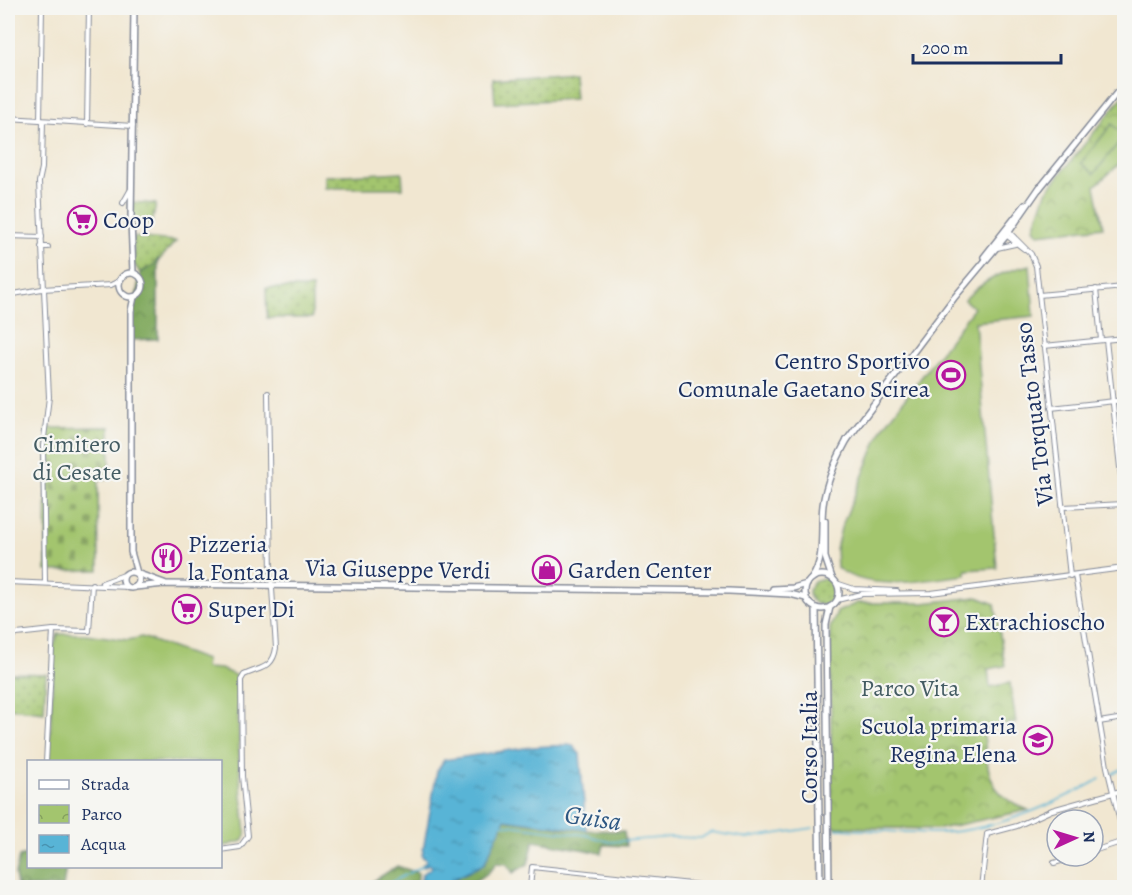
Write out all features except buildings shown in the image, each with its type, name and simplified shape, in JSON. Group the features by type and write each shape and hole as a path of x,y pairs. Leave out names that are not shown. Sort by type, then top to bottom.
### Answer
{"street":[{"path":"42,8 42,121 39,182 42,289 49,397 43,446 45,582"},
{"path":"87,124 89,8"},
{"path":"130,273 134,8"},
{"path":"972,276 996,248 1040,187 1125,84"},
{"path":"8,118 133,126"},
{"path":"729,591 793,588 807,584 812,578 820,559 823,509 828,485 848,440 906,361 1015,224 1040,187"},
{"path":"123,203 131,188"},
{"path":"1015,224 1016,236"},
{"path":"1007,233 1015,244 1027,250"},
{"name":"Via Torquato Tasso","path":"1007,233 1016,236 1035,261 1072,575 1112,791 1125,840"},
{"path":"8,236 42,237"},
{"path":"996,248 1015,244"},
{"path":"42,247 48,247"},
{"path":"8,295 42,289 111,285 130,273 139,275 143,283 141,292 130,297"},
{"path":"119,281 119,289"},
{"path":"111,285 130,297 131,311 131,557 138,574 139,584 132,587 123,584 124,574 131,557"},
{"path":"1039,295 1125,287"},
{"path":"1064,507 1124,504 1113,401 1096,289"},
{"path":"1044,346 1125,338"},
{"path":"222,850 240,846 248,836 242,776 241,680 244,675 268,666 275,657 268,393"},
{"path":"1052,408 1125,400"},
{"path":"828,485 825,557 839,591 837,600"},
{"path":"729,591 790,594 806,598 816,608 830,607 837,600 862,594 931,593 1125,568"},
{"path":"124,574 138,574"},
{"name":"Via Giuseppe Verdi","path":"98,584 124,574"},
{"name":"Via Giuseppe Verdi","path":"138,574 165,584"},
{"path":"812,578 822,575 854,589 931,593"},
{"name":"Via Giuseppe Verdi","path":"8,582 132,587 165,584 729,591"},
{"path":"8,635 53,630 88,631 92,584"},
{"path":"806,598 807,584"},
{"name":"Corso Italia","path":"829,888 826,624 830,607"},
{"name":"Corso Italia","path":"816,608 820,888"},
{"path":"46,760 53,630"},
{"path":"1099,722 1125,718"},
{"path":"981,888 988,833 1017,826 1052,810 1112,791 1125,790"},
{"path":"1105,847 1125,840"},
{"path":"530,888 532,867 728,888"},
{"path":"646,888 647,880"}],"green space":[{"path":"573,73 575,99 495,103 493,79"},
{"path":"1124,95 1124,160 1095,186 1103,227 1038,234 1034,228 1046,192"},
{"path":"1112,124 1124,136 1094,174 1081,163"},
{"path":"402,172 403,188 325,188 325,176"},
{"path":"131,202 156,204 152,224 130,220"},
{"path":"133,237 176,241 155,265 140,273 134,264"},
{"path":"158,259 158,339 129,340 140,273 154,265"},
{"name":"Centro Sportivo Comunale Gaetano Scirea","path":"1030,265 1034,316 975,322 997,568 966,570 966,575 883,583 866,581 837,568 836,549 841,528 882,429 974,308 964,300 994,277"},
{"path":"266,288 312,288 312,318 267,318"},
{"name":"Cimitero di Cesate","path":"110,427 110,479 98,479 99,570 46,571 47,428"},
{"path":"822,579 831,583 835,592 831,601 822,605 813,601 809,592 813,583"},
{"name":"Parco Vita","path":"977,597 995,604 1005,666 988,669 990,687 1010,683 1016,723 983,729 988,769 996,787 1003,795 1028,810 939,829 832,827 830,628 837,612 857,603 923,603"},
{"path":"58,634 86,634 128,640 142,637 206,660 205,668 221,669 237,676 240,777 246,834 243,841 222,847 222,760 49,760 54,645"},
{"path":"8,673 46,674 44,712 8,708"},
{"path":"504,819 586,830 624,831 626,846 604,845 602,853 534,841 528,864 513,873 507,864 496,863 488,873 476,880 451,888 452,880 484,864"},
{"path":"27,855 27,868 66,868 63,887 17,887 15,874 19,857"},
{"path":"397,866 418,873 417,887 364,887"}],"water":[{"path":"572,745 580,754 586,830 505,819 484,864 452,880 451,887 420,887 422,874 432,867 429,864 423,867 422,865 427,861 422,856 437,771 444,760 531,747"}],"waterway":[{"name":"Guisa","path":"1112,774 1124,768"},
{"name":"Guisa","path":"836,829 913,833 959,831 1022,815 1100,779"},
{"name":"Guisa","path":"501,824 586,835 610,842 671,837 701,838 711,832 748,838 813,828"},
{"name":"Guisa","path":"381,888 424,865"}],"place":[{"name":"Coop","path":"82,220"},
{"name":"Centro Sportivo Comunale Gaetano Scirea","path":"951,375"},
{"name":"Pizzeria la Fontana","path":"167,558"},
{"name":"Garden Center","path":"547,570"},
{"name":"Super Di","path":"187,609"},
{"name":"Extrachioscho","path":"944,622"},
{"name":"Scuola primaria Regina Elena","path":"1038,740"}]}
